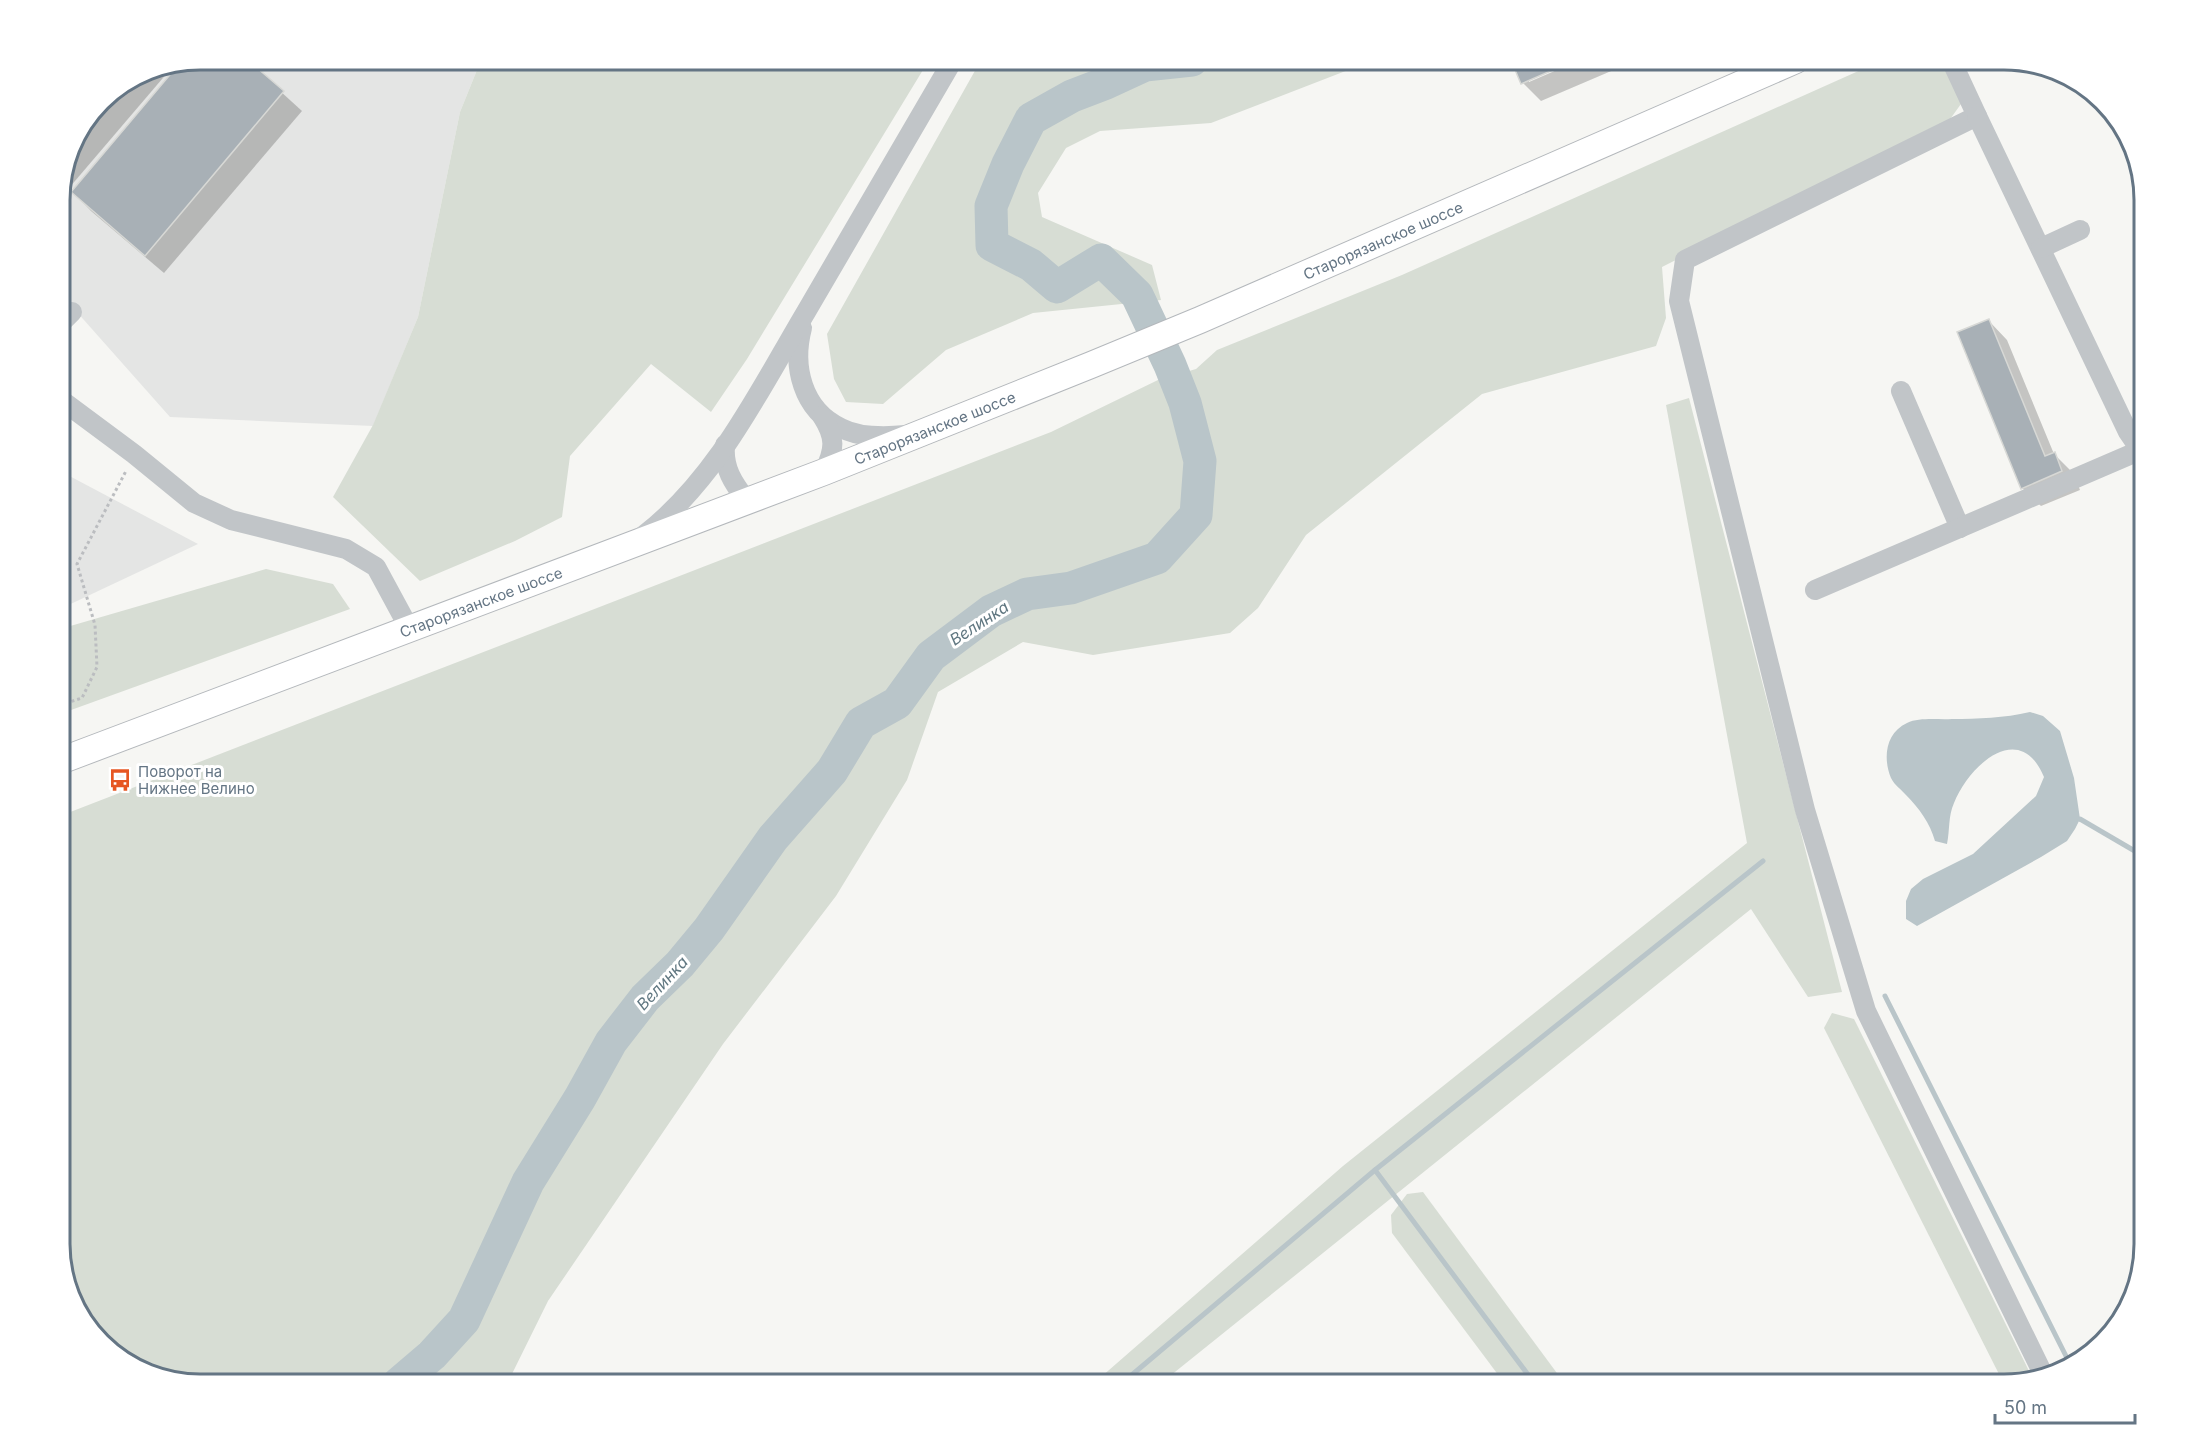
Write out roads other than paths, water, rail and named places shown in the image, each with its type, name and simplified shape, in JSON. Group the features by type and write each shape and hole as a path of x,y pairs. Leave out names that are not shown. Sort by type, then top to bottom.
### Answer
{"main road":[{"name":"Старорязанское шоссе","path":"71,757 824,472 1091,365 1200,320 1773,70"}],"street":[{"path":"1956,70 2134,440"},
{"path":"634,543 676,508 693,490 725,445 947,71"},
{"path":"1977,116 1685,260 1679,301 1805,810 1866,1011 2040,1368"},
{"path":"2041,248 2080,230"},
{"path":"806,311 798,341 797,364 802,385 831,430 834,444 824,472"},
{"path":"1901,391 1960,528"},
{"path":"71,407 194,503 231,519 346,549 376,567 409,628"},
{"path":"821,414 840,428 861,435 890,436 920,433"},
{"path":"725,445 724,458 728,472 747,501"},
{"path":"1815,590 2134,457"}],"waterway":[{"name":"Велинка","path":"410,1374 432,1355 464,1320 528,1182 580,1098 611,1042 645,998 680,964 709,929 773,838 832,771 861,723 897,703 931,656 991,611 1027,594 1071,588 1157,558 1196,515 1200,461 1185,403 1137,295 1101,260 1057,287 1031,265 992,245 991,206 1008,164 1031,119 1072,96 1133,70"},
{"path":"2080,819 2134,851"},
{"path":"1133,1374 1375,1170 1763,861"},
{"path":"1885,996 2067,1357"},
{"path":"1375,1170 1528,1374"}],"place":[{"name":"Поворот на Нижнее Велино","path":"120,780"}]}
